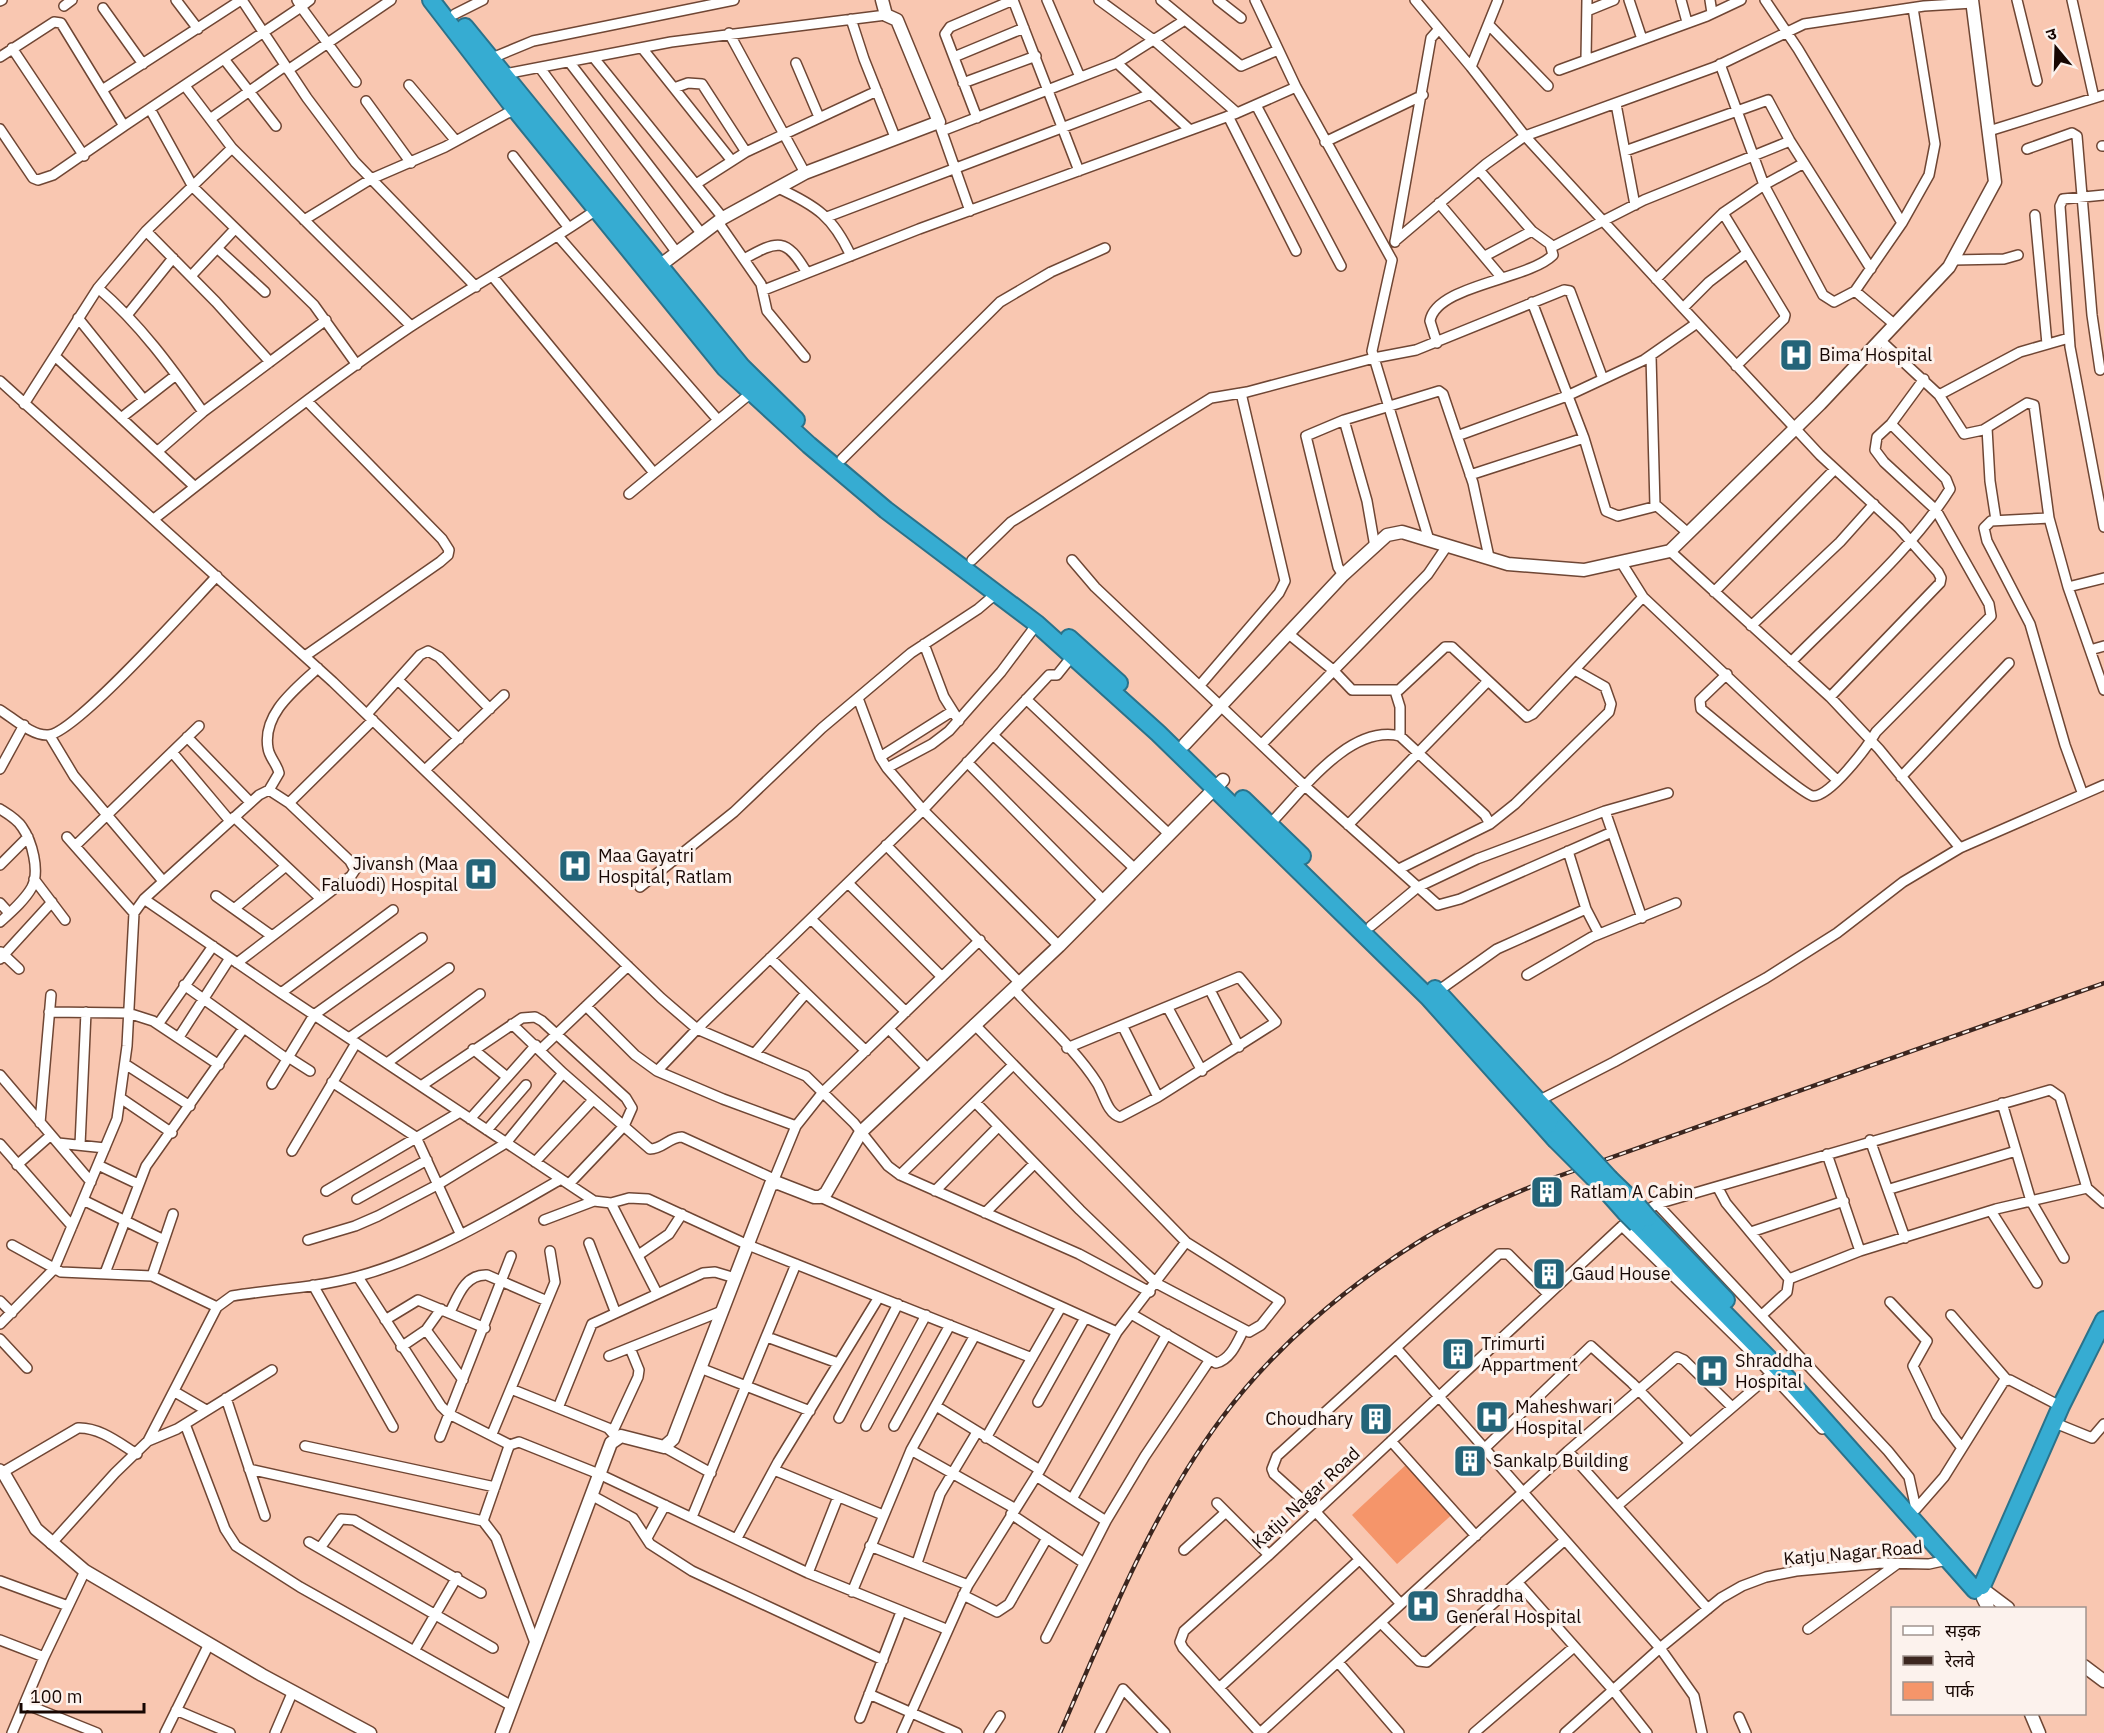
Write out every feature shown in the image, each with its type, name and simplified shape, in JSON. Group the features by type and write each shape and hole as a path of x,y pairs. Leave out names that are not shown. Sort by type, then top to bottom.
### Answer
{"highway":[{"path":"430,0 514,109 602,205"},
{"path":"445,0 654,270 725,368 886,510 1085,651 1185,744 1220,784 1833,1414 1983,1593"},
{"path":"654,270 741,367 842,459 880,492 972,560 1000,590 1073,656 1220,784 1270,824 1438,991 1538,1101 1559,1134"},
{"path":"1983,1593 2104,1320"},
{"path":"2063,1413 2104,1335"},
{"path":"1912,1511 1947,1560 1983,1593"}],"street":[{"path":"64,6 72,0"},
{"path":"176,0 198,29"},
{"path":"102,90 242,0 286,68 355,162 476,287"},
{"path":"1,132 33,178 38,180 53,176 262,33 299,3 310,0"},
{"path":"210,119 249,91 330,43 391,0"},
{"path":"455,14 483,0"},
{"path":"492,58 533,41 714,1 734,0"},
{"path":"882,0 886,15"},
{"path":"977,118 945,34 946,30 1013,0 1065,129 1079,171"},
{"path":"1047,0 1080,77"},
{"path":"1099,0 1155,41 1232,115 1296,251"},
{"path":"1161,0 1241,66 1278,50"},
{"path":"1218,0 1241,18"},
{"path":"1255,0 1296,87 1392,260"},
{"path":"1260,0 1264,20"},
{"path":"1415,0 1525,136 1736,366 1835,469 1910,540 1938,572 1941,578 1940,583 1830,698"},
{"path":"1471,67 1498,0"},
{"path":"1586,58 1587,0"},
{"path":"1587,11 1614,0"},
{"path":"1629,0 1642,39"},
{"path":"1681,0 1687,22"},
{"path":"1710,0 1712,13"},
{"path":"1559,70 1741,0"},
{"path":"1766,0 1902,223"},
{"path":"2016,0 2037,81"},
{"path":"2072,0 2094,98"},
{"path":"1185,744 1290,635 1343,575 1393,532 1430,540 1508,564 1584,570 1670,551 1795,428 1953,260 1995,182 1973,1 1804,24 1786,30 1720,64 1525,136 1479,170 1395,241"},
{"path":"299,3 356,82"},
{"path":"103,8 143,64"},
{"path":"1720,64 1764,185 1823,295 1834,302 1855,291 1902,223 1924,186 1935,144 1913,8"},
{"path":"504,74 729,33 886,15 897,20 940,126 970,211"},
{"path":"851,19 895,137"},
{"path":"654,270 720,220 805,173 895,137 977,118 1048,88 1117,63 1185,20"},
{"path":"0,57 54,22 58,22 124,126"},
{"path":"1489,24 1548,86"},
{"path":"954,57 1024,28"},
{"path":"1430,540 1391,406 1372,351 1392,260 1423,95 1431,38 1439,29"},
{"path":"729,33 805,173"},
{"path":"12,48 84,156"},
{"path":"642,48 732,161"},
{"path":"963,83 1036,57"},
{"path":"594,58 696,184 764,290 767,311 805,357"},
{"path":"224,59 276,126"},
{"path":"570,63 701,233"},
{"path":"796,63 819,117"},
{"path":"1117,63 1190,130"},
{"path":"540,68 678,253"},
{"path":"674,88 688,83 702,84 746,152"},
{"path":"409,85 456,141"},
{"path":"185,86 232,148 411,326"},
{"path":"764,290 970,211 1232,115 1296,87"},
{"path":"696,184 746,152 877,91"},
{"path":"827,216 955,167 1065,129 1151,94"},
{"path":"1325,142 1423,95"},
{"path":"1989,131 2104,95"},
{"path":"366,100 411,163"},
{"path":"1625,151 1768,100 1790,141 1870,269"},
{"path":"1616,104 1635,204"},
{"path":"1256,105 1341,266"},
{"path":"150,109 193,186 234,230 302,292 326,320 357,366"},
{"path":"304,220 371,179 456,141 514,109"},
{"path":"2027,149 2075,134 2083,196 2091,315 2100,370"},
{"path":"1552,247 1635,204 1790,141"},
{"path":"24,404 98,288 146,231 232,148"},
{"path":"513,156 569,228"},
{"path":"1656,279 1723,213 1764,185 1804,163"},
{"path":"1437,343 1430,321 1434,309 1475,287 1542,264 1553,255 1552,247 1532,231 1479,170"},
{"path":"778,188 827,216 842,235 851,256"},
{"path":"2104,195 2063,199 2060,206 2069,338 2104,527"},
{"path":"1439,203 1502,278"},
{"path":"154,519 411,326 558,236 602,205"},
{"path":"1723,213 1785,315 1784,319 1736,366"},
{"path":"2035,215 2047,344"},
{"path":"191,276 234,230"},
{"path":"146,231 270,362"},
{"path":"1485,256 1532,231"},
{"path":"558,236 718,420"},
{"path":"744,259 768,245 780,244 795,253 807,273"},
{"path":"217,248 265,292"},
{"path":"842,459 1000,302 1051,272 1105,248"},
{"path":"1683,308 1708,282 1747,253"},
{"path":"1953,260 2004,260 2018,255"},
{"path":"128,314 173,258"},
{"path":"493,277 654,473"},
{"path":"98,288 128,314 203,412"},
{"path":"972,560 1006,526 1211,398 1241,393 1437,343 1532,302 1569,290 1603,379"},
{"path":"1855,291 1894,324"},
{"path":"1532,302 1584,438 1609,513 1618,516 1655,506"},
{"path":"78,318 144,400"},
{"path":"158,451 203,412 326,320"},
{"path":"1457,436 1567,396 1651,356 1697,323"},
{"path":"1939,395 1995,363 2020,352 2069,338"},
{"path":"1880,340 1939,395 1964,434 1972,434 1987,428 2027,403 2034,405 2049,518 2068,586 2104,690"},
{"path":"1651,356 1655,506 1688,533"},
{"path":"56,357 195,487"},
{"path":"122,418 176,375"},
{"path":"1727,674 1700,700 1701,709 1811,796 1821,794 1837,780 1876,732 1991,616 1989,604 1936,510 1884,462 1875,450 1877,437 1891,423 1924,379"},
{"path":"0,381 318,668 628,966 697,1029 799,1072 823,1092 861,1132 888,1166 900,1175 1079,1254 1150,1292"},
{"path":"1343,575 1338,567 1305,438 1308,434 1344,420 1442,392 1470,475 1489,557"},
{"path":"629,494 751,393"},
{"path":"1201,684 1279,593 1285,581 1241,393"},
{"path":"305,656 440,562 448,555 449,550 442,539 307,402"},
{"path":"1344,420 1367,501 1375,547"},
{"path":"1791,662 1910,540 1936,510 1950,489 1949,484 1891,423"},
{"path":"1987,428 1989,481 1996,520"},
{"path":"1470,475 1584,438"},
{"path":"1714,592 1835,469"},
{"path":"1751,626 1840,542 1874,504"},
{"path":"2049,518 1996,520 1986,523 1984,533 2030,624 2065,745 2082,792"},
{"path":"1262,744 1428,574 1448,546"},
{"path":"1670,551 1830,698 1870,741 1960,848"},
{"path":"1072,560 1095,587 1201,684 1306,787 1438,905 1460,899 1612,832"},
{"path":"1621,562 1644,597 1837,780"},
{"path":"0,710 42,735 50,736 59,732 95,703 216,576"},
{"path":"2068,586 2104,578"},
{"path":"640,887 734,812 858,698 924,644 978,609 1000,590"},
{"path":"1290,635 1333,670 1352,690 1395,691 1402,688 1449,646 1455,648 1527,717 1533,714 1644,597"},
{"path":"887,768 932,744 959,721 1037,624"},
{"path":"924,644 951,712 959,721"},
{"path":"2090,650 2104,646"},
{"path":"289,803 370,717 420,655 432,652 490,709"},
{"path":"657,1071 697,1029 923,810 1049,675 1056,675 1073,656"},
{"path":"1901,777 2008,663"},
{"path":"0,1324 54,1269 105,1148 122,1099 134,913 144,898 250,802 269,790 279,773 267,747 268,735 276,712 282,702 318,668"},
{"path":"1399,869 1490,824 1515,804 1609,712 1611,704 1605,687 1575,670"},
{"path":"398,680 459,738"},
{"path":"1348,825 1488,681"},
{"path":"1395,691 1400,707 1400,736"},
{"path":"425,770 504,695"},
{"path":"858,698 880,757 887,768 923,810 1059,946"},
{"path":"1026,699 1169,834"},
{"path":"880,757 951,712"},
{"path":"1,765 24,725"},
{"path":"75,846 199,726"},
{"path":"1270,824 1347,746 1384,733 1400,736 1485,815 1490,824"},
{"path":"993,735 1134,868"},
{"path":"50,736 74,776 163,881"},
{"path":"187,737 250,802"},
{"path":"172,752 232,819 321,899"},
{"path":"968,762 1103,900"},
{"path":"820,1197 830,1189 861,1132 1059,946 1220,784"},
{"path":"1538,1101 1766,978 1838,933 1903,882 1960,848 2082,792 2104,785"},
{"path":"179,1037 203,999 234,960 272,936 354,873 354,866 289,803 269,790"},
{"path":"1371,926 1418,887 1477,860 1605,811 1668,793"},
{"path":"0,809 21,826 28,837 32,851 34,879 27,894 0,922"},
{"path":"1605,811 1642,918"},
{"path":"2,858 28,837"},
{"path":"66,837 134,913"},
{"path":"886,846 980,940 1067,1048 1097,1082 1115,1115 1127,1115 1276,1024 1240,977 1123,1027 1067,1048"},
{"path":"1568,850 1586,909 1599,934"},
{"path":"234,909 286,866"},
{"path":"34,879 65,920"},
{"path":"848,883 942,977"},
{"path":"216,896 272,936"},
{"path":"144,898 281,993 594,1201 611,1203 629,1198 648,1199 748,1245 1032,1358"},
{"path":"19,969 1,955 52,902"},
{"path":"0,903 9,913"},
{"path":"1527,975 1599,934 1676,903"},
{"path":"1438,991 1497,950 1586,909"},
{"path":"281,993 393,910"},
{"path":"811,919 906,1012"},
{"path":"272,1084 314,1015 422,938"},
{"path":"664,1448 673,1439 769,1186 796,1126 823,1092 980,940"},
{"path":"159,1023 213,946"},
{"path":"770,958 866,1051"},
{"path":"470,1119 507,1077 558,1033 628,966"},
{"path":"292,1151 332,1082 353,1040 449,968"},
{"path":"184,985 243,1029 310,1071"},
{"path":"1210,990 1239,1047"},
{"path":"755,1053 806,993"},
{"path":"387,1063 480,994"},
{"path":"40,1123 51,995"},
{"path":"586,1006 635,1055 657,1071 796,1126"},
{"path":"1168,1008 1202,1071"},
{"path":"49,1012 128,1013 159,1023 219,1065"},
{"path":"80,1145 86,1012"},
{"path":"51,1544 115,1473 148,1441 218,1307 232,1296 358,1277 398,1264 565,1182 624,1126 631,1115 630,1102 558,1033 535,1017 522,1018 421,1086"},
{"path":"513,1024 563,1073 650,1149 660,1147 671,1138 682,1137 773,1180 820,1197 1116,1332"},
{"path":"974,1024 1186,1242 1280,1301 1255,1331 1244,1331 1156,1283 1034,1164 976,1103"},
{"path":"1123,1027 1158,1097"},
{"path":"105,1273 146,1166 172,1133 243,1029"},
{"path":"889,1029 928,1070"},
{"path":"473,1049 507,1077"},
{"path":"125,1064 190,1106"},
{"path":"900,1175 1013,1065"},
{"path":"308,1240 355,1226 439,1184 506,1143 563,1073"},
{"path":"0,1075 91,1182"},
{"path":"332,1082 416,1137 460,1233"},
{"path":"487,1130 526,1085"},
{"path":"1638,1215 1870,1140 2050,1090 2058,1094 2087,1188 2104,1203"},
{"path":"122,1099 172,1133"},
{"path":"535,1162 593,1100"},
{"path":"2002,1103 2031,1201 2064,1258"},
{"path":"326,1191 460,1112"},
{"path":"935,1191 998,1127"},
{"path":"16,1165 54,1139 105,1148"},
{"path":"1870,1140 1890,1189 1905,1238"},
{"path":"0,1144 16,1165 72,1226"},
{"path":"1890,1189 2016,1151"},
{"path":"1827,1154 1860,1251"},
{"path":"357,1199 427,1160"},
{"path":"985,1213 1034,1164"},
{"path":"98,1165 138,1184"},
{"path":"1718,1188 1726,1203 1790,1279"},
{"path":"1790,1279 1860,1251 1991,1211 2087,1188"},
{"path":"83,1200 164,1240"},
{"path":"544,1220 594,1201"},
{"path":"1751,1232 1844,1201"},
{"path":"611,1203 640,1254 657,1293"},
{"path":"1991,1211 2037,1283"},
{"path":"152,1276 172,1214"},
{"path":"640,1254 669,1234 682,1214"},
{"path":"1638,1215 1762,1315 1909,1477 1912,1511"},
{"path":"1638,1215 1770,1375 1879,1489 1912,1511"},
{"name":"Katju Nagar Road","path":"1260,1733 1183,1648 1180,1637 1184,1630 1269,1555 1548,1294 1638,1215"},
{"path":"902,1733 946,1629 968,1585 1038,1473 1116,1332 1133,1315 1186,1242"},
{"path":"589,1243 615,1311"},
{"path":"12,1245 54,1269 72,1274 105,1273 152,1276 218,1307"},
{"path":"492,1434 548,1301 556,1276 550,1251"},
{"path":"1401,1604 1315,1511 1274,1474 1272,1462 1499,1254 1508,1254 1548,1294"},
{"path":"440,1437 485,1328 511,1256"},
{"path":"692,1517 768,1337 796,1264"},
{"path":"558,1408 589,1329 598,1319 703,1273 715,1272 735,1278"},
{"path":"401,1347 426,1330 445,1311 465,1284 479,1275 548,1301"},
{"path":"358,1277 430,1392 449,1414 510,1445 519,1442 599,1474 808,1573 946,1629"},
{"path":"1762,1315 1787,1292 1790,1279"},
{"path":"313,1285 393,1427"},
{"path":"737,1538 774,1470 879,1297"},
{"path":"385,1320 418,1300 485,1328"},
{"path":"0,1301 12,1313"},
{"path":"1890,1302 1927,1341 1913,1366 1937,1416 1962,1448"},
{"path":"839,1418 898,1304"},
{"path":"986,1438 1061,1307"},
{"path":"609,1356 722,1311"},
{"path":"866,1426 926,1315"},
{"path":"1133,1315 1216,1363 1233,1351 1244,1331"},
{"path":"1952,1316 2007,1380 2063,1413 2092,1437 2104,1424"},
{"path":"1038,1402 1085,1318"},
{"path":"894,1426 950,1325"},
{"path":"426,1330 463,1380"},
{"path":"852,1592 882,1515 911,1450 975,1335"},
{"path":"1072,1499 1167,1335"},
{"path":"768,1337 838,1364"},
{"path":"0,1339 27,1368"},
{"path":"1485,1449 1588,1347 1595,1348 1690,1443"},
{"path":"502,1733 510,1705 638,1377 639,1370 630,1348"},
{"path":"1397,1349 1660,1648 1694,1696 1702,1733"},
{"path":"1260,1733 1568,1451 1677,1357 1684,1360 1732,1407"},
{"path":"1046,1638 1106,1521 1145,1456 1209,1361"},
{"path":"700,1368 810,1411"},
{"path":"148,1441 163,1437 272,1370"},
{"path":"1617,1506 1770,1375"},
{"path":"1912,1511 1944,1477 2007,1380"},
{"path":"512,1389 615,1434 664,1448 711,1473"},
{"path":"175,1392 206,1410"},
{"path":"226,1398 265,1516"},
{"path":"936,1406 1106,1521"},
{"path":"185,1424 225,1529 236,1546 300,1587 510,1705"},
{"path":"137,1454 87,1427 78,1428 1,1471 36,1529 51,1544 86,1571 208,1644 370,1733"},
{"path":"917,1563 933,1510 951,1472 977,1432"},
{"path":"1391,1441 1476,1536"},
{"path":"483,1521 510,1445"},
{"path":"305,1446 495,1487"},
{"path":"911,1450 1013,1511 1084,1563"},
{"path":"1568,1451 1708,1609"},
{"path":"249,1469 483,1521 496,1538 534,1643"},
{"path":"774,1470 882,1515"},
{"path":"591,1495 633,1518 658,1551 692,1571 883,1660"},
{"path":"808,1573 838,1497"},
{"path":"1217,1503 1269,1555"},
{"path":"647,1538 665,1505"},
{"path":"1184,1550 1226,1512"},
{"path":"320,1548 337,1522 346,1518 457,1577 482,1593"},
{"path":"963,1595 997,1612 1002,1611 1009,1604 1047,1538"},
{"path":"1381,1623 1424,1664 1519,1584 1565,1540"},
{"path":"309,1542 493,1648"},
{"path":"870,1546 968,1585"},
{"path":"1219,1688 1359,1560"},
{"name":"Katju Nagar Road","path":"1565,1733 1660,1648 1708,1609 1742,1586 1766,1577 1796,1571 1897,1563 1929,1564 1947,1560"},
{"path":"1808,1629 1897,1563"},
{"path":"12,1733 44,1658 86,1571"},
{"path":"414,1651 457,1577"},
{"path":"0,1581 68,1606"},
{"path":"1519,1584 1613,1690 1647,1733"},
{"path":"1983,1593 2006,1607"},
{"path":"860,1718 902,1612"},
{"path":"0,1640 44,1658"},
{"path":"165,1733 208,1644"},
{"path":"1474,1733 1574,1647"},
{"path":"1338,1662 1399,1733"},
{"path":"2086,1667 2104,1681"},
{"path":"1100,1733 1124,1689 1165,1733"},
{"path":"275,1733 293,1692"},
{"path":"869,1694 951,1732"},
{"path":"25,1704 97,1733"},
{"path":"176,1710 230,1733"},
{"path":"2032,1715 2039,1733"},
{"path":"989,1733 1000,1716"},
{"path":"1739,1717 1746,1733"}],"green space":[{"path":"1409,1462 1456,1511 1397,1564 1352,1515"}],"railway":[{"path":"1060,1733 1132,1571 1152,1531 1196,1455 1221,1419 1264,1367 1314,1319 1367,1276 1437,1231 1482,1208 1542,1182 2104,983"}],"place":[{"name":"Bima Hospital","path":"1796,355"},
{"name":"Maa Gayatri Hospital, Ratlam","path":"575,866"},
{"name":"Jivansh (Maa Faluodi) Hospital","path":"481,874"},
{"name":"Ratlam A Cabin","path":"1547,1192"},
{"name":"Gaud House","path":"1549,1274"},
{"name":"Trimurti Appartment","path":"1458,1354"},
{"name":"Shraddha Hospital","path":"1712,1371"},
{"name":"Maheshwari Hospital","path":"1492,1417"},
{"name":"Choudhary","path":"1376,1419"},
{"name":"Sankalp Building","path":"1470,1461"},
{"name":"Shraddha General Hospital","path":"1423,1606"}]}
